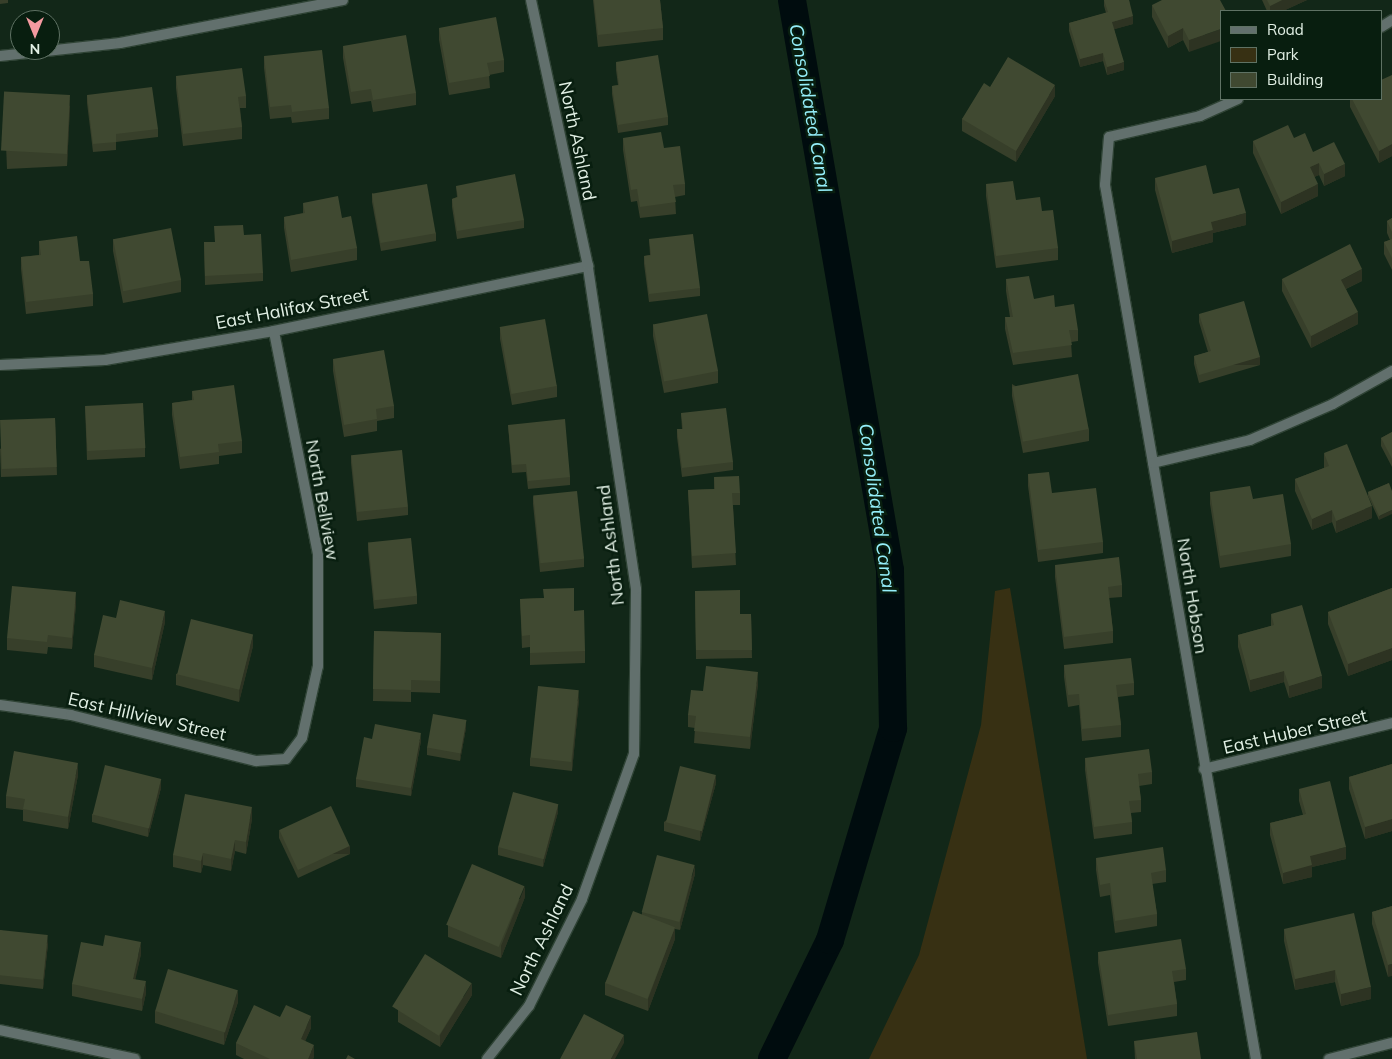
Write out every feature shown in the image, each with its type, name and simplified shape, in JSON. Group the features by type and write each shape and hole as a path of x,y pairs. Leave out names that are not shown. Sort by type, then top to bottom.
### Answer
{"street":[{"path":"0,56 120,43 343,0"},
{"name":"North Ashland","path":"488,1059 529,1006 582,899 634,754 636,589 588,266 531,0"},
{"name":"North Hobson","path":"1236,100 1200,116 1109,137 1105,186 1154,463 1204,769 1256,1059"},
{"name":"East Halifax Street","path":"0,365 105,360 274,331 588,266"},
{"name":"North Bellview","path":"274,331 318,554 318,666 302,738 286,759"},
{"path":"1154,463 1250,440 1333,404 1392,371"},
{"name":"East Hillview Street","path":"0,705 72,715 256,761 286,759"},
{"name":"East Huber Street","path":"1204,769 1392,723"},
{"path":"0,1030 135,1059"},
{"path":"1329,1059 1392,1043"}],"green space":[{"path":"1010,588 1087,1059 869,1059 919,955 981,725 995,591"}],"building":[{"path":"594,0 660,0 663,28 598,35"},
{"path":"1104,0 1129,0 1133,16 1112,22 1124,62 1107,67 1103,53 1080,59 1069,23 1108,12"},
{"path":"1162,0 1220,0 1225,10 1220,10 1220,29 1189,40 1183,28 1168,36 1152,5"},
{"path":"1267,0 1282,0 1270,6"},
{"path":"496,17 504,60 487,63 490,76 449,83 439,28"},
{"path":"406,35 416,93 373,100 371,89 351,92 343,46"},
{"path":"322,50 329,108 292,112 291,105 270,107 264,56"},
{"path":"658,55 668,117 618,125 612,86 619,85 616,62"},
{"path":"1008,57 1055,85 1016,151 962,119 984,83 990,87"},
{"path":"242,68 246,96 238,97 242,127 183,134 176,76"},
{"path":"1392,75 1392,144 1379,151 1353,100 1382,100 1382,80"},
{"path":"152,87 158,129 116,134 116,142 93,144 87,95"},
{"path":"4,92 70,95 67,154 1,150"},
{"path":"1288,125 1294,138 1305,133 1313,152 1334,142 1345,164 1324,174 1319,163 1310,167 1318,184 1281,202 1253,141"},
{"path":"661,132 664,148 680,146 685,184 673,185 676,202 640,207 637,189 631,190 623,138"},
{"path":"1206,165 1213,194 1239,188 1246,213 1211,222 1213,230 1172,241 1155,178"},
{"path":"515,174 524,220 457,231 452,199 458,197 456,186"},
{"path":"1013,181 1016,200 1040,197 1042,211 1053,210 1058,248 996,256 986,184"},
{"path":"427,184 436,233 381,243 372,194"},
{"path":"338,196 342,218 351,216 357,248 291,260 284,217 305,213 303,203"},
{"path":"1392,218 1392,232 1387,221"},
{"path":"243,225 244,235 261,234 263,273 205,276 204,242 215,242 214,226"},
{"path":"171,228 181,280 123,291 113,239"},
{"path":"693,234 700,288 649,294 644,256 651,255 649,239"},
{"path":"77,236 80,261 89,261 93,294 26,302 21,257 41,255 39,241"},
{"path":"1392,239 1392,258 1384,242"},
{"path":"1350,244 1362,269 1341,280 1358,312 1311,336 1282,279"},
{"path":"1029,276 1034,299 1054,295 1055,307 1074,304 1078,330 1069,330 1072,345 1013,353 1005,317 1013,317 1006,279"},
{"path":"1244,301 1260,357 1199,375 1194,356 1211,351 1199,314"},
{"path":"707,314 718,371 664,381 653,324"},
{"path":"545,319 557,386 512,394 500,327"},
{"path":"384,350 394,406 376,409 377,419 344,425 333,359"},
{"path":"1078,374 1089,429 1023,442 1012,387"},
{"path":"234,385 242,441 218,444 219,452 180,457 172,403 194,400 192,391"},
{"path":"143,403 145,448 87,451 85,406"},
{"path":"726,408 733,462 682,468 677,429 683,429 681,413"},
{"path":"55,418 57,467 2,469 0,420"},
{"path":"565,419 570,477 528,481 526,464 512,465 508,425"},
{"path":"1392,432 1392,459 1381,438"},
{"path":"1347,444 1372,506 1336,521 1332,510 1312,519 1295,479 1329,466 1324,453"},
{"path":"402,450 408,507 357,512 351,455"},
{"path":"1049,472 1052,493 1096,488 1103,542 1038,550 1028,474"},
{"path":"739,476 740,493 732,493 736,553 692,556 688,490 715,489 714,477"},
{"path":"1389,483 1392,491 1392,510 1379,516 1368,492"},
{"path":"1250,486 1253,499 1283,494 1291,544 1220,556 1210,492"},
{"path":"577,491 584,559 540,563 533,496"},
{"path":"411,538 417,596 374,600 368,542"},
{"path":"1119,557 1122,585 1108,587 1113,631 1064,637 1055,565"},
{"path":"12,586 76,592 72,638 48,635 47,642 7,638"},
{"path":"574,588 574,611 584,610 585,651 530,653 530,635 522,636 520,599 544,598 543,589"},
{"path":"1392,588 1392,648 1348,664 1328,612"},
{"path":"740,590 740,614 751,614 752,650 696,650 695,591"},
{"path":"120,600 165,611 152,668 94,655 103,615 116,618"},
{"path":"1302,605 1322,676 1289,686 1284,671 1250,680 1238,635 1274,625 1271,614"},
{"path":"191,619 253,634 239,690 177,674"},
{"path":"374,631 441,633 440,681 411,680 411,690 373,689"},
{"path":"1131,658 1134,683 1116,685 1121,725 1082,729 1079,694 1068,695 1064,665"},
{"path":"706,666 758,672 750,737 694,731 696,716 688,715 691,690 703,691"},
{"path":"538,686 579,690 571,762 530,758"},
{"path":"433,714 466,720 461,753 427,747"},
{"path":"375,724 421,733 411,788 356,779 364,737 372,739"},
{"path":"1149,749 1152,772 1138,774 1141,800 1129,801 1132,822 1094,827 1085,758"},
{"path":"14,751 78,763 68,817 23,809 25,799 6,796"},
{"path":"1392,764 1392,819 1365,827 1349,777"},
{"path":"105,765 161,779 149,829 93,814"},
{"path":"680,766 716,775 702,831 666,822"},
{"path":"1330,781 1346,847 1310,856 1312,865 1283,873 1270,823 1306,814 1299,789"},
{"path":"513,792 558,804 544,859 498,847"},
{"path":"185,794 252,807 246,842 235,840 231,859 203,853 201,861 173,855"},
{"path":"331,806 350,846 298,870 279,830"},
{"path":"1163,847 1166,870 1151,873 1157,914 1115,921 1110,883 1100,885 1096,858"},
{"path":"657,855 695,865 679,922 642,912"},
{"path":"472,864 524,886 499,947 446,925"},
{"path":"1392,906 1392,964 1388,965 1372,912"},
{"path":"633,911 675,927 647,999 605,983"},
{"path":"1354,913 1371,987 1341,994 1335,970 1295,979 1284,929"},
{"path":"0,930 48,935 43,980 0,975"},
{"path":"105,935 141,942 133,979 146,981 142,999 72,984 81,942 103,946"},
{"path":"1181,939 1186,969 1172,971 1177,1004 1108,1015 1098,952"},
{"path":"425,954 472,983 439,1036 392,1007"},
{"path":"168,969 238,990 225,1032 155,1011"},
{"path":"254,1005 280,1017 286,1005 311,1016 301,1039 314,1045 308,1059 270,1059 236,1043"},
{"path":"584,1014 624,1035 611,1059 560,1059"},
{"path":"1197,1032 1201,1059 1137,1059 1134,1041"},
{"path":"348,1055 355,1059 346,1059"}],"waterway":[{"name":"Consolidated Canal","path":"772,1059 830,940 893,728 890,570 792,0"}]}
